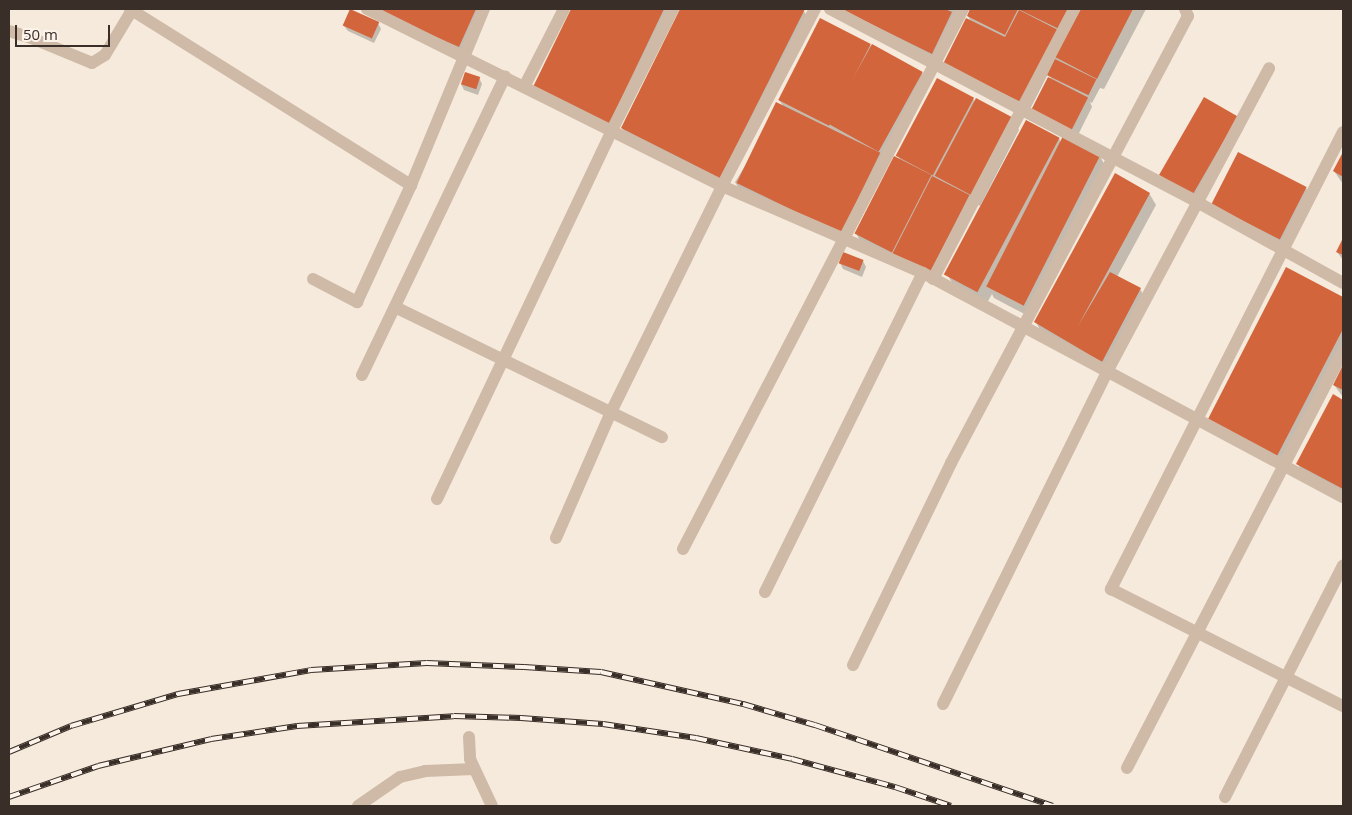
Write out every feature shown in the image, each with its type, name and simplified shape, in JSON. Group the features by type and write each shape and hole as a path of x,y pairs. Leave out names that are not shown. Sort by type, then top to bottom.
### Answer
{"street":[{"path":"9,31 92,63 105,55 131,9 411,185"},
{"path":"369,9 722,186 843,237 928,276 1108,370 1196,420 1343,497"},
{"path":"313,279 358,302 411,185 484,9"},
{"path":"524,87 564,9"},
{"path":"437,499 612,130 673,9"},
{"path":"556,538 611,412 722,186 814,9"},
{"path":"830,9 1197,202 1343,283"},
{"path":"683,549 843,237 963,9"},
{"path":"765,592 928,276 1021,110 1074,9"},
{"path":"853,665 951,463 1022,325 1188,16 1185,9"},
{"path":"943,704 1108,370 1269,68"},
{"path":"362,375 505,77"},
{"path":"1343,132 1111,589 1343,706"},
{"path":"395,307 662,437"},
{"path":"1127,768 1343,352"},
{"path":"1225,796 1343,565"},
{"path":"469,737 470,759 489,805"},
{"path":"358,806 400,776 424,770 474,769"}],"building":[{"path":"350,9 379,22 372,38 343,25"},
{"path":"383,9 476,9 459,47 382,13"},
{"path":"571,9 664,9 609,124 533,87"},
{"path":"680,9 805,9 720,178 621,128"},
{"path":"841,9 945,9 952,12 932,54"},
{"path":"970,9 1018,9 1005,35 967,16"},
{"path":"1018,9 1070,9 1059,29"},
{"path":"1081,9 1133,9 1097,79 1055,57"},
{"path":"1019,10 1058,30 1021,102 943,64 966,18 1005,37"},
{"path":"820,18 871,44 829,126 778,100"},
{"path":"872,44 923,72 879,152 828,124"},
{"path":"1055,59 1096,79 1088,95 1047,75"},
{"path":"465,72 480,77 476,89 461,84"},
{"path":"1048,77 1088,97 1071,130 1031,110"},
{"path":"937,78 974,98 933,175 896,156"},
{"path":"1204,97 1238,116 1193,194 1159,175"},
{"path":"976,98 1013,118 972,195 935,176"},
{"path":"776,102 880,153 841,234 737,183"},
{"path":"1026,120 1060,138 977,292 944,275"},
{"path":"1063,136 1100,155 1024,306 986,287"},
{"path":"1238,152 1307,187 1280,240 1211,205"},
{"path":"1343,152 1343,177 1333,171"},
{"path":"894,156 931,175 892,253 855,234"},
{"path":"1115,173 1150,193 1078,326 1110,272 1141,288 1102,362 1034,322"},
{"path":"932,176 969,195 930,273 893,254"},
{"path":"1343,238 1343,255 1336,252"},
{"path":"843,252 864,260 859,271 839,263"},
{"path":"1286,267 1343,297 1343,329 1277,456 1207,421"},
{"path":"1343,365 1343,390 1333,385"},
{"path":"1333,394 1343,400 1343,489 1296,464"}],"railway":[{"path":"9,752 71,726 178,694 311,670 427,663 524,667 601,672 743,704 815,725 1053,806"},
{"path":"9,797 98,766 211,739 297,726 454,716 521,718 603,724 696,738 792,759 895,787 951,806"}]}
